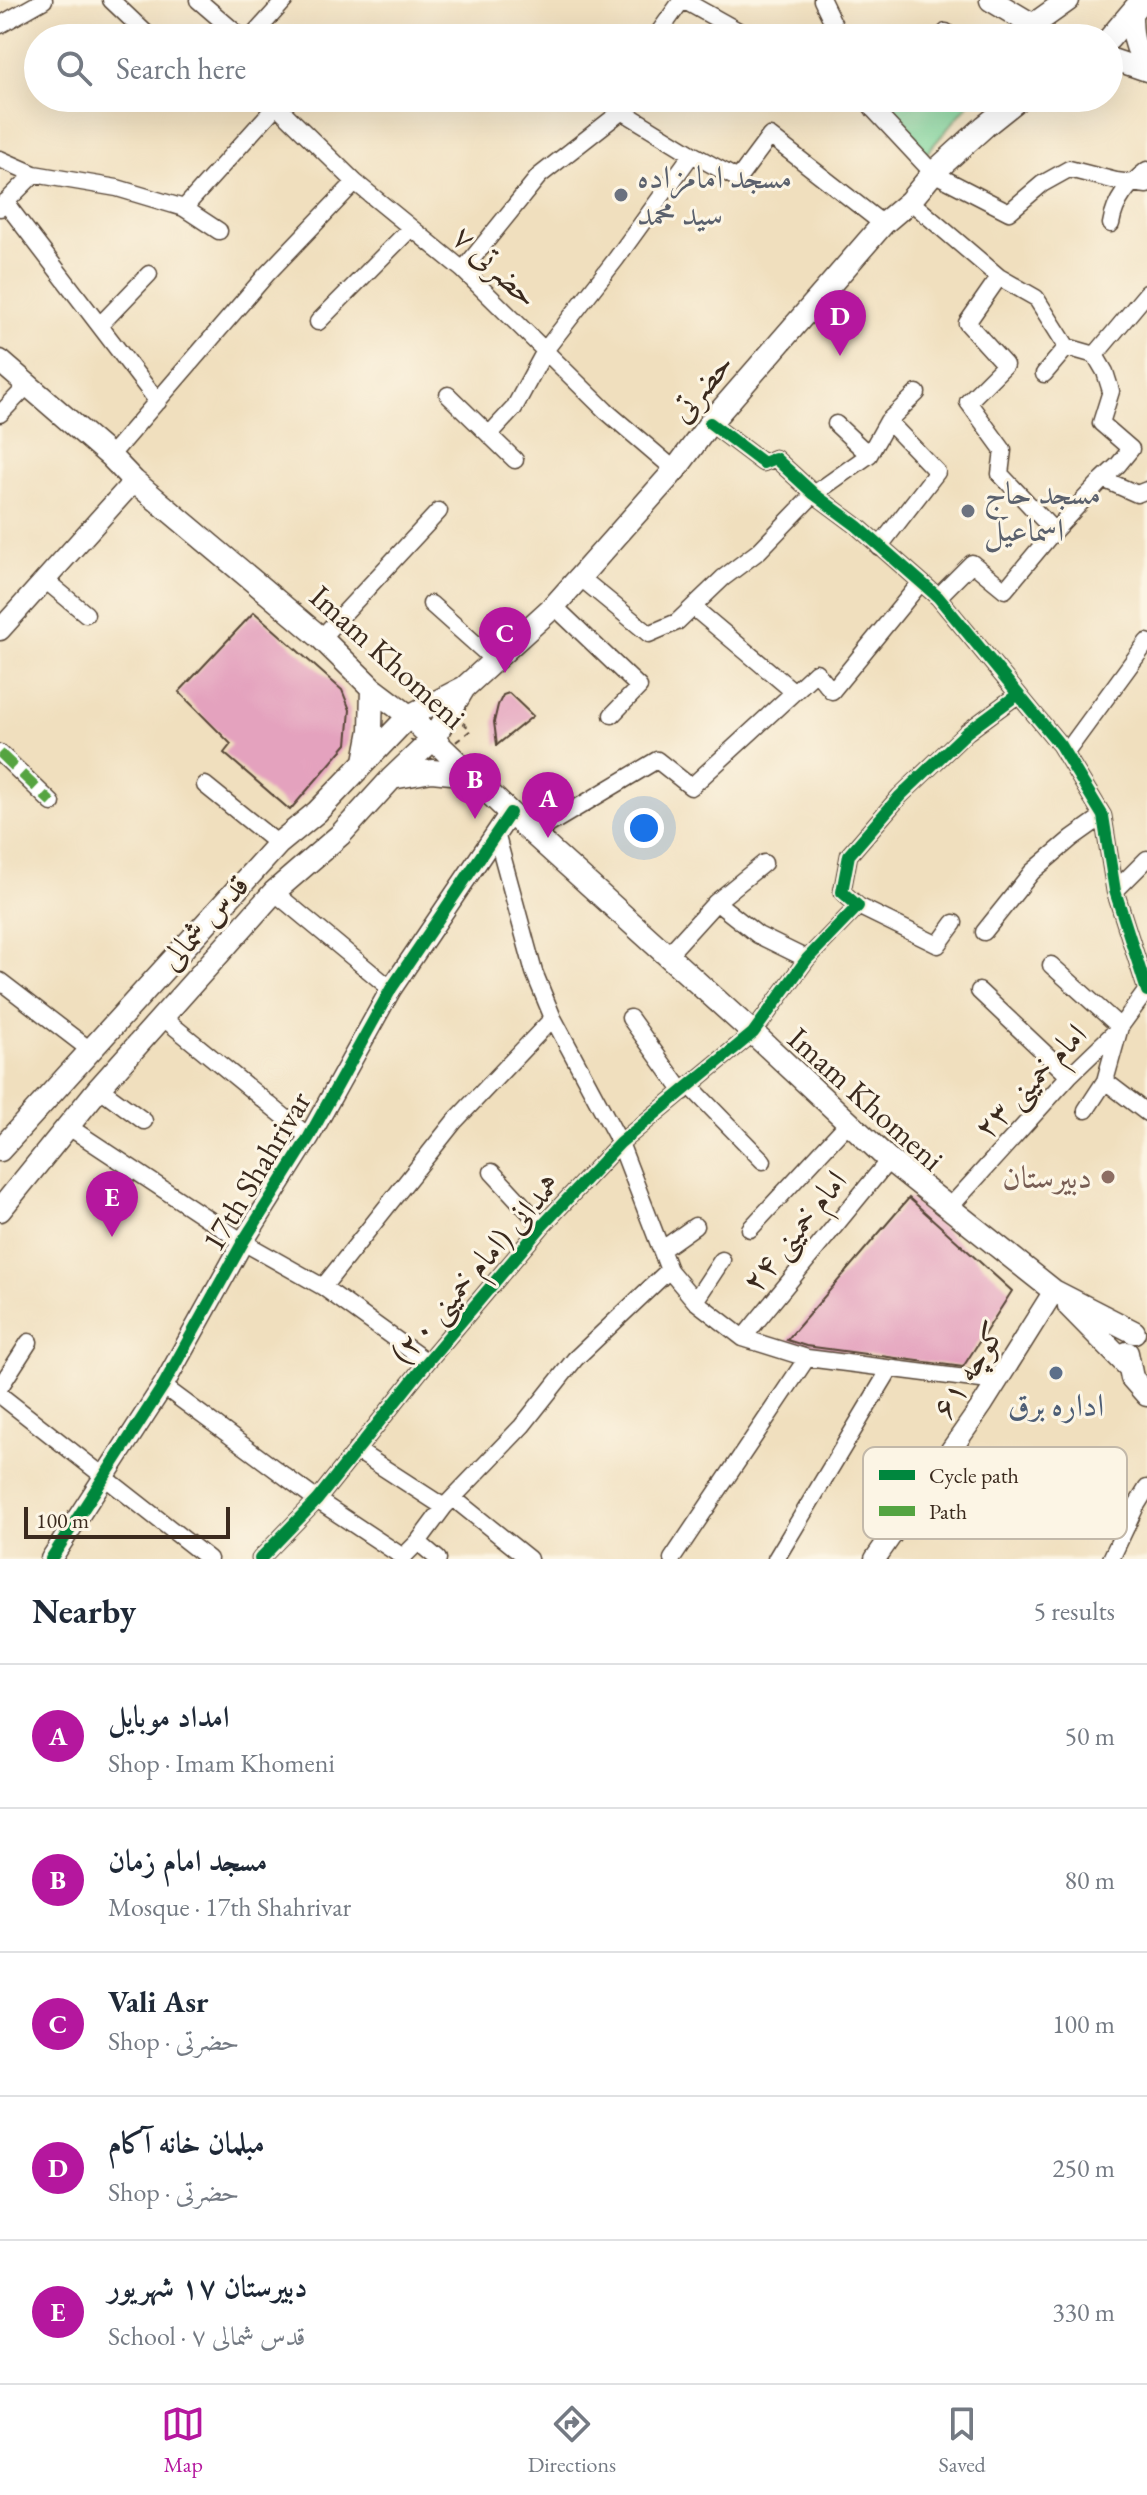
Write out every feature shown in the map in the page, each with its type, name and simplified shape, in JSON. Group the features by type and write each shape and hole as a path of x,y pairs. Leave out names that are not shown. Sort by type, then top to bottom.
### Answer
{"main road":[{"path":"1036,24 1068,0"},
{"path":"993,2 1019,24"},
{"path":"993,2 1001,24"},
{"path":"1122,24 1137,6"},
{"path":"985,126 990,112"},
{"name":"حضرتی","path":"465,687 581,578 675,470 710,423 883,224 910,201 933,173 1002,112"},
{"name":"Imam Khomeni","path":"0,361 110,456 134,481 321,638 372,688 409,716 510,813 889,1160 1054,1291 1128,1366 1132,1378 1147,1395"},
{"name":"قدس شمالی","path":"2,1145 278,844 317,812 409,716 465,687"},
{"name":"قدس شمالی","path":"0,1210 161,1016 274,892 340,835 433,739 465,687"},
{"path":"365,761 371,730 372,688"},
{"path":"392,778 432,771 473,775"},
{"name":"Imam Khomeni","path":"1054,1291 1141,1328"},
{"path":"1128,1366 1127,1354 1141,1328"}],"street":[{"path":"0,25 44,0"},
{"path":"111,0 136,24"},
{"path":"198,0 226,24"},
{"path":"264,24 285,0"},
{"path":"665,24 682,0 726,24"},
{"path":"822,0 834,24"},
{"path":"1137,6 1132,32 1134,44 1147,65"},
{"path":"1123,63 1147,71"},
{"path":"184,208 264,112"},
{"name":"حضرتی ۷","path":"282,112 355,182 463,270 606,411 675,470"},
{"path":"463,270 539,176 616,112"},
{"path":"634,112 692,154 738,179 770,136 883,224"},
{"path":"883,112 933,173 1009,212 1042,184 1069,169 1139,184"},
{"path":"489,435 514,408 546,349 692,154"},
{"path":"0,159 34,174 117,188 184,208 219,231"},
{"path":"1111,224 1114,207 1139,184 1147,170"},
{"path":"34,174 2,205 158,402"},
{"path":"110,456 266,275 355,182"},
{"path":"910,201 999,277 1036,298 1067,347 1095,355 1111,391 1101,423 1131,449 1054,531 1005,590 972,563 938,597"},
{"path":"318,322 411,228"},
{"path":"100,325 149,274"},
{"path":"999,277 967,323 1005,365 968,402 1003,450 1000,474 1054,531"},
{"path":"1095,355 1147,293"},
{"path":"1044,374 1067,347"},
{"path":"0,414 27,386"},
{"path":"581,578 649,634 677,622 723,578 759,551 814,494 869,455 888,421 917,393"},
{"path":"448,395 515,460"},
{"path":"879,547 937,472 888,421"},
{"path":"710,423 763,463 775,458 938,597 1065,754 1103,816 1115,891 1147,991"},
{"path":"836,424 869,455"},
{"path":"1103,479 1137,494 1147,490"},
{"path":"0,630 134,481"},
{"path":"321,638 439,511"},
{"path":"45,580 86,614"},
{"path":"533,834 657,760 691,787 816,672 832,691 921,582"},
{"path":"431,604 495,661"},
{"path":"554,606 639,687 612,715"},
{"path":"693,607 793,691"},
{"path":"1065,754 1147,642"},
{"path":"954,923 938,945 858,906 842,892 849,855 900,796 967,732 1017,695"},
{"path":"0,753 52,803"},
{"path":"205,785 278,844"},
{"name":"17th Shahrivar","path":"51,1559 163,1386 243,1242 309,1137 391,989 510,813"},
{"path":"984,932 1032,872 1103,816"},
{"path":"496,833 530,960 553,1018 620,1143 669,1270 695,1301 743,1338 807,1358 997,1382"},
{"path":"1115,891 1147,859"},
{"path":"667,956 716,902 764,863"},
{"path":"274,892 391,989"},
{"path":"716,902 758,935 807,959"},
{"name":"همدانی (امام خمینی ۲۰)","path":"260,1559 317,1500 427,1362 542,1226 620,1143 753,1033 807,959 858,906"},
{"path":"1051,965 1120,1027 1105,1081 1086,1110"},
{"path":"0,981 90,1050"},
{"path":"979,991 1069,1076"},
{"name":"امام خمینی ۲۳","path":"950,1207 1069,1076 1120,1027 1147,991"},
{"path":"161,1016 309,1137"},
{"path":"323,1287 454,1122 553,1018"},
{"path":"630,1018 687,1089 763,1161"},
{"path":"1105,1081 1147,1113"},
{"path":"99,1088 144,1121"},
{"path":"750,1229 849,1122"},
{"path":"69,1127 243,1242 323,1287 427,1362"},
{"name":"امام خمینی ۲۴","path":"743,1338 889,1160"},
{"path":"492,1172 542,1226"},
{"path":"661,1250 695,1226"},
{"path":"695,1301 722,1260"},
{"path":"163,1386 317,1500 402,1558 448,1503 522,1426 575,1359 669,1270"},
{"name":"کوچه ۶۱","path":"952,1447 1054,1291"},
{"path":"0,1387 29,1342"},
{"path":"672,1559 807,1358"},
{"path":"776,1559 890,1369"},
{"path":"0,1395 209,1559"},
{"path":"356,1450 448,1503 529,1559"},
{"path":"1127,1525 1147,1488"},
{"name":"کوچه ۶۱","path":"875,1559 889,1539"},
{"path":"1111,1559 1120,1539"},
{"path":"418,1542 438,1559"}],"green space":[{"path":"885,112 962,112 926,154"}],"building":[{"path":"254,612 342,690 350,710 347,744 290,810 224,753 231,744 179,692"},
{"path":"509,693 533,716 497,745 494,722 503,695"},
{"path":"909,1198 1012,1291 963,1367 806,1346 787,1340"}],"marked path":[{"path":"0,753 52,803"}],"cycle path":[{"path":"710,423 763,463 775,458 938,597 1060,745 1103,816 1115,891 1147,991"},
{"path":"260,1559 317,1500 427,1362 542,1226 620,1143 753,1033 807,959 858,906 842,892 849,855 900,796 967,732 1017,695"},
{"path":"51,1559 163,1386 243,1242 309,1137 391,989 510,813"}],"place":[{"name":"مسجد امامزاده سید محمد","path":"621,195"},
{"name":"مبلمان خانه آکام","path":"840,356"},
{"name":"مسجد حاج اسماعیل","path":"968,511"},
{"name":"Vali Asr","path":"505,673"},
{"name":"مسجد امام زمان","path":"475,819"},
{"name":"امداد موبایل","path":"548,838"},
{"name":"دبیرستان","path":"1108,1177"},
{"name":"دبیرستان ۱۷ شهریور","path":"112,1237"},
{"name":"اداره برق","path":"1056,1373"}]}
